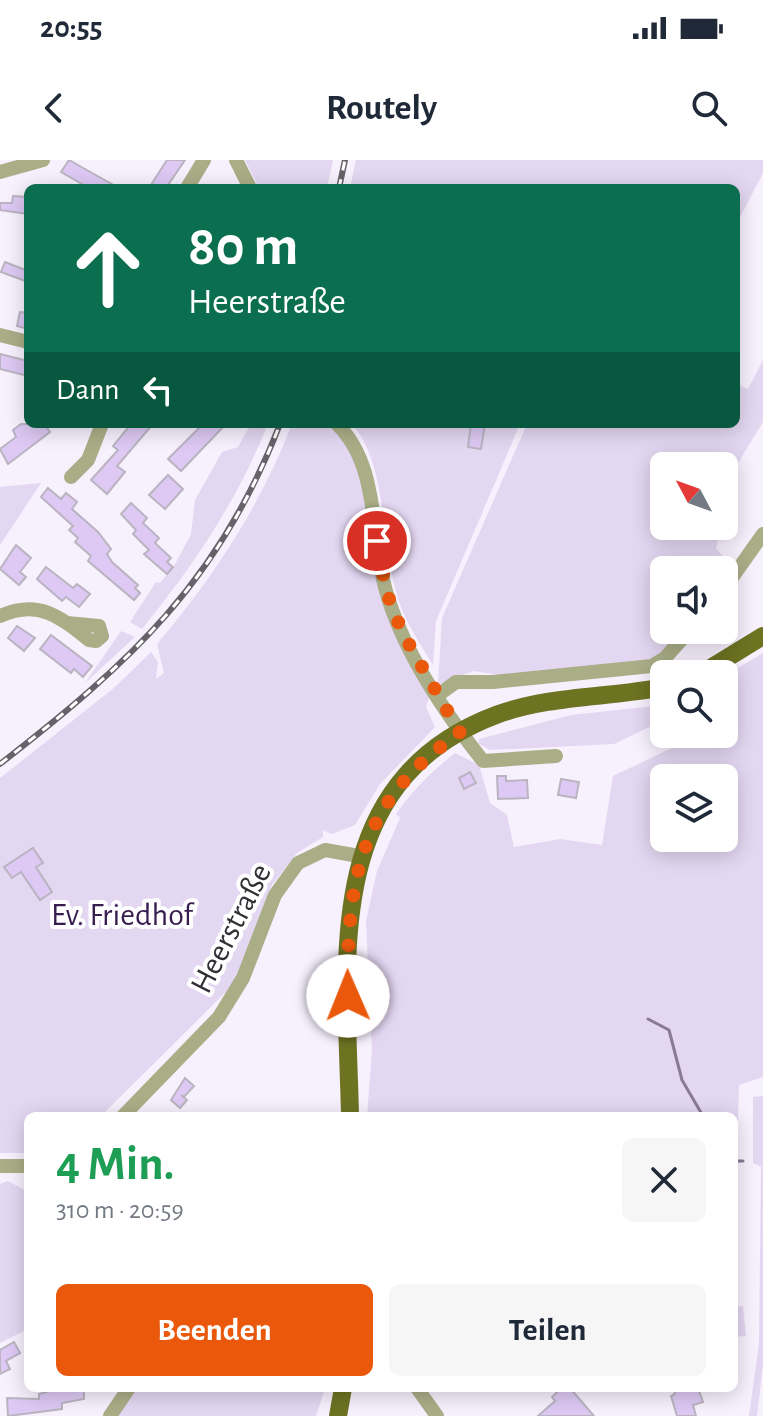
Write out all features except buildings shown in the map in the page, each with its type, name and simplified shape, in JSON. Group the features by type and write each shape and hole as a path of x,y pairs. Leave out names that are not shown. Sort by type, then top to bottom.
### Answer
{"main road":[{"path":"724,660 763,636"},
{"path":"350,1112 349,917 359,856 383,809 400,784 419,764 460,733 497,715 529,706 650,689"},
{"path":"338,1416 342,1392"}],"street":[{"path":"0,172 43,160"},
{"path":"189,184 204,160"},
{"path":"236,160 248,184"},
{"path":"0,335 24,341"},
{"path":"71,477 88,460 100,428"},
{"path":"342,428 350,435 361,459 374,513 380,568 394,613 460,733 483,761 556,756"},
{"path":"738,569 763,534"},
{"path":"0,616 35,608 47,610 67,623"},
{"path":"438,695 456,682 493,682 652,666 665,658 678,644"},
{"name":"Heerstraße","path":"127,1112 219,1017 232,998 275,895 298,863 325,850 359,856"},
{"path":"0,1166 24,1166"},
{"path":"110,1416 126,1392"},
{"path":"420,1392 437,1416"}],"green space":[{"path":"245,160 333,160 328,184 257,184"},
{"path":"356,160 763,160 763,173 740,217 740,184 351,184"},
{"path":"763,360 763,422 738,463 738,452 650,452 650,540 718,540 716,548 723,556 650,556 650,644 678,644 665,658 524,679 474,671 438,684 442,618 525,428 740,428 740,386 748,389"},
{"path":"249,428 266,428 228,506 197,556 142,629 130,622 156,582 160,583 174,566 191,534 195,500 222,452 238,447"},
{"name":"Ev. Friedhof","path":"290,428 335,428 338,431 357,465 372,529 429,697 426,707 435,727 380,784 355,825 332,834 323,830 323,837 297,853 272,885 237,981 105,1112 24,1112 24,1153 0,1153 0,778 114,688 151,652 158,662 156,679 164,673 157,644 198,593 234,540"},
{"path":"355,428 518,428 436,621 433,665 400,604 392,575 378,483 364,441"},
{"path":"41,483 0,545 0,487"},
{"path":"121,631 135,637 85,683"},
{"path":"763,653 763,1077 739,1085 738,1119 738,1112 367,1112 372,1051 366,921 377,871 400,818 396,814 431,774 455,753 479,765 490,803 507,815 514,847 560,839 602,845 613,776 672,748 738,748 738,668"},
{"path":"650,707 650,727 614,744 490,750 479,744 479,739 571,715"},
{"path":"763,1096 763,1365 757,1416 749,1416 759,1343 761,1167 753,1163 753,1097"},
{"path":"8,1181 24,1190 24,1331 0,1343 0,1184"},
{"path":"743,1306 746,1336 738,1337 738,1307"},
{"path":"134,1392 324,1392 316,1416 117,1416"}],"waterway":[{"path":"648,1019 669,1030 682,1080 701,1112"},
{"path":"738,1161 743,1161"}],"railway":[{"path":"340,184 345,160"},
{"path":"0,764 90,690 130,654 166,615 229,530 256,480 278,428"}],"route":[{"path":"348,996 349,917 359,856 383,809 400,784 419,764 460,733 402,632 386,591 377,541"}]}
